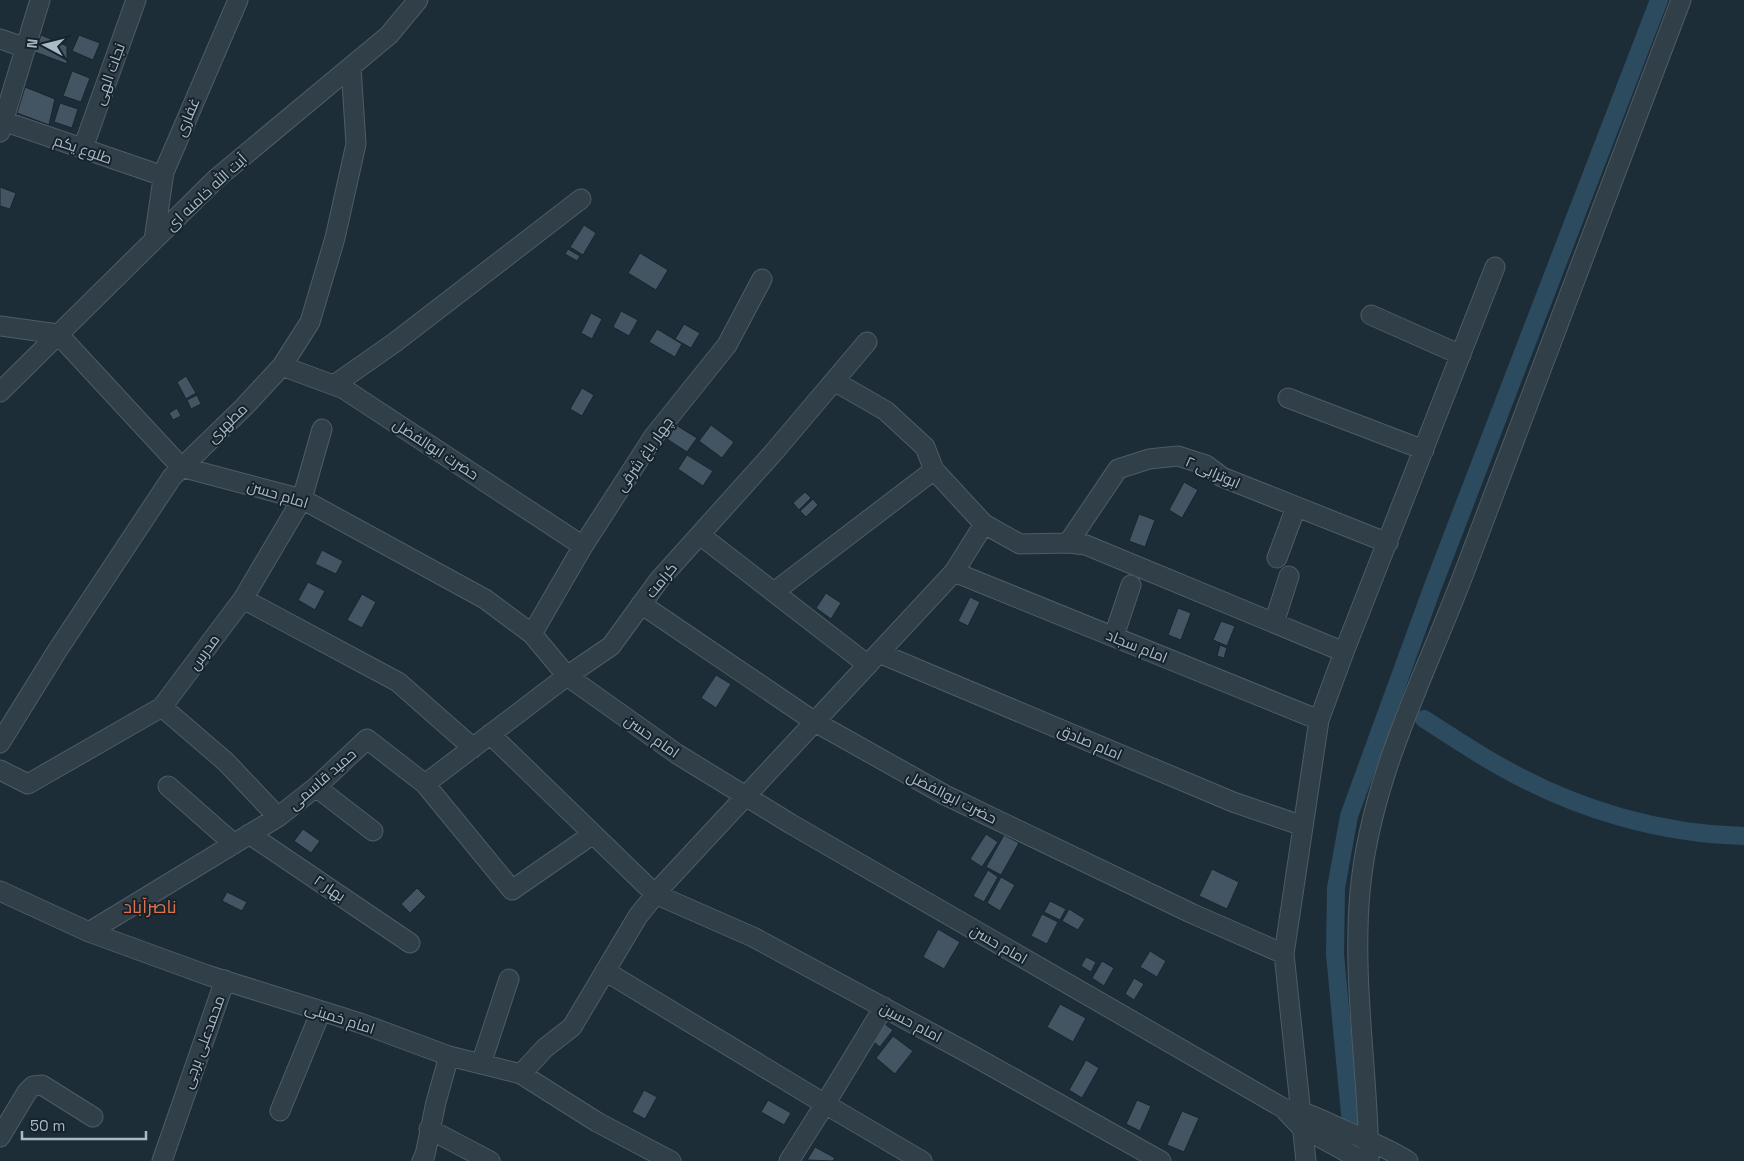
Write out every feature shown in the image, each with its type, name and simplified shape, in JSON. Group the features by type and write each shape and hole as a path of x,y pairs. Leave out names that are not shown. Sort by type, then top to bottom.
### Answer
{"street":[{"path":"3,117 40,0"},
{"name":"نجات الهی","path":"83,148 136,0"},
{"name":"غفاری","path":"154,240 163,176 238,0"},
{"name":"آیت الله خامنه ای","path":"0,392 217,178 389,35 418,0"},
{"path":"1364,1161 1357,954 1360,891 1373,814 1400,728 1456,595 1680,0"},
{"path":"0,39 26,48"},
{"name":"مطهری","path":"0,743 57,651 172,477 244,407 282,366 310,322 335,238 356,144 351,67"},
{"name":"طلوع یکم","path":"3,117 163,176"},
{"path":"334,385 394,343 581,199"},
{"path":"1306,1161 1304,1120 1284,954 1319,720 1496,267"},
{"name":"چهار باغ شرقی","path":"532,634 583,546 654,436 727,345 762,279"},
{"path":"1371,315 1461,355"},
{"path":"0,326 58,334 181,467"},
{"name":"کرامت","path":"425,784 567,676 611,646 659,580 867,342"},
{"name":"حضرت ابوالفضل","path":"282,366 344,389 583,546"},
{"path":"834,381 886,411 925,447 934,470 984,524 1020,544 1068,543 1086,545 1344,652"},
{"path":"1288,398 1424,450"},
{"name":"مدرس","path":"0,770 28,784 162,708 243,599 302,499 322,429"},
{"name":"ابوترابی ۲","path":"1068,543 1118,469 1149,459 1178,456 1194,460 1222,477 1388,544"},
{"name":"امام حسن","path":"181,467 302,499 485,600 532,634 567,676 677,754 791,824 1304,1120"},
{"path":"774,592 934,470"},
{"path":"1277,558 1296,507"},
{"path":"521,1074 545,1048 572,1027 638,916 655,894 954,572 984,524"},
{"name":"امام صادق","path":"700,534 774,592 874,659 1233,802 1303,826"},
{"name":"امام سجاد","path":"954,572 1319,720"},
{"path":"1274,623 1290,576"},
{"path":"1114,636 1131,585"},
{"path":"243,599 398,682 473,748"},
{"name":"حضرت ابوالفضل","path":"641,604 815,722 945,795 1193,914 1284,954"},
{"path":"162,708 226,762 278,817"},
{"path":"490,734 655,894"},
{"name":"حمید قاسمی","path":"89,932 278,817 316,787 367,739 425,784 512,890 593,834"},
{"path":"168,786 234,844"},
{"path":"316,787 373,831"},
{"name":"بهار ۲","path":"249,834 410,943"},
{"name":"امام خمینی","path":"0,891 89,932 207,975 321,1012 360,1022 449,1056 521,1074 597,1122 671,1161"},
{"name":"امام حسین","path":"655,894 753,937 884,1007 1161,1161"},
{"path":"605,971 922,1161"},
{"path":"481,1064 509,979"},
{"name":"محمدعلی برجی","path":"162,1161 225,980"},
{"path":"790,1161 884,1007"},
{"path":"280,1111 321,1012"},
{"path":"422,1161 449,1056"},
{"path":"0,1137 32,1086 42,1085 94,1117"},
{"path":"1304,1120 1364,1139 1408,1161"},
{"path":"1304,1120 1364,1161"},
{"path":"429,1129 490,1161"}],"building":[{"path":"41,35 67,46 67,64 35,52"},
{"path":"79,35 100,43 93,60 72,51"},
{"path":"72,71 90,78 81,102 63,96"},
{"path":"25,87 55,99 49,125 17,113"},
{"path":"60,103 78,109 72,128 54,122"},
{"path":"0,187 16,193 10,209 0,206"},
{"path":"584,225 596,233 583,255 570,247"},
{"path":"568,249 580,256 577,261 565,254"},
{"path":"640,253 668,270 656,290 628,273"},
{"path":"621,311 638,320 629,336 613,327"},
{"path":"591,313 602,319 592,339 581,333"},
{"path":"684,324 700,333 691,348 675,339"},
{"path":"657,329 682,344 675,357 649,342"},
{"path":"186,376 196,393 186,399 177,382"},
{"path":"582,388 594,395 582,416 570,409"},
{"path":"197,395 201,404 191,409 187,400"},
{"path":"177,408 181,416 173,420 169,413"},
{"path":"676,425 697,438 687,452 667,439"},
{"path":"711,425 734,442 722,458 699,441"},
{"path":"687,455 713,471 703,486 678,469"},
{"path":"1184,482 1198,490 1182,518 1169,510"},
{"path":"805,492 811,498 799,510 793,503"},
{"path":"813,499 818,505 806,517 800,511"},
{"path":"1139,514 1155,520 1145,547 1129,541"},
{"path":"322,550 343,561 336,574 315,564"},
{"path":"308,582 325,591 315,610 298,600"},
{"path":"826,593 841,603 831,619 816,608"},
{"path":"362,594 376,602 362,628 347,620"},
{"path":"970,597 980,602 968,626 958,621"},
{"path":"1178,608 1191,613 1181,640 1168,635"},
{"path":"1221,621 1235,626 1227,646 1213,640"},
{"path":"1220,645 1227,648 1224,658 1217,656"},
{"path":"716,675 731,684 716,708 701,698"},
{"path":"303,829 320,841 311,853 294,841"},
{"path":"986,834 998,842 982,867 970,859"},
{"path":"1004,835 1019,843 1001,875 986,867"},
{"path":"1212,869 1239,882 1227,909 1199,896"},
{"path":"988,870 998,877 984,902 973,896"},
{"path":"1001,877 1015,885 1000,911 987,903"},
{"path":"417,888 426,897 410,913 401,904"},
{"path":"227,892 247,902 242,911 222,901"},
{"path":"1050,901 1066,909 1060,920 1044,912"},
{"path":"1069,909 1085,919 1078,930 1062,921"},
{"path":"1042,914 1058,922 1047,944 1031,936"},
{"path":"938,929 960,942 944,969 923,957"},
{"path":"1150,951 1166,961 1157,977 1140,967"},
{"path":"1086,957 1096,962 1091,972 1081,966"},
{"path":"1102,961 1114,968 1104,986 1092,978"},
{"path":"1134,978 1144,984 1134,1000 1125,994"},
{"path":"1060,1004 1086,1018 1073,1042 1047,1027"},
{"path":"882,1022 893,1030 880,1047 869,1038"},
{"path":"893,1036 913,1051 895,1074 876,1058"},
{"path":"1086,1060 1099,1068 1082,1098 1069,1090"},
{"path":"644,1090 657,1097 645,1119 632,1112"},
{"path":"768,1100 791,1113 784,1125 761,1112"},
{"path":"1137,1100 1151,1106 1140,1131 1126,1124"},
{"path":"1182,1111 1199,1118 1184,1152 1167,1145"},
{"path":"815,1147 835,1158 833,1161 807,1160"}],"waterway":[{"path":"1353,1146 1335,954 1336,888 1349,816 1433,586 1659,0"},
{"path":"1424,719 1474,751 1533,784 1591,808 1651,825 1713,834 1744,836"}],"district":[{"name":"ناصرآباد","path":"150,906"}]}
